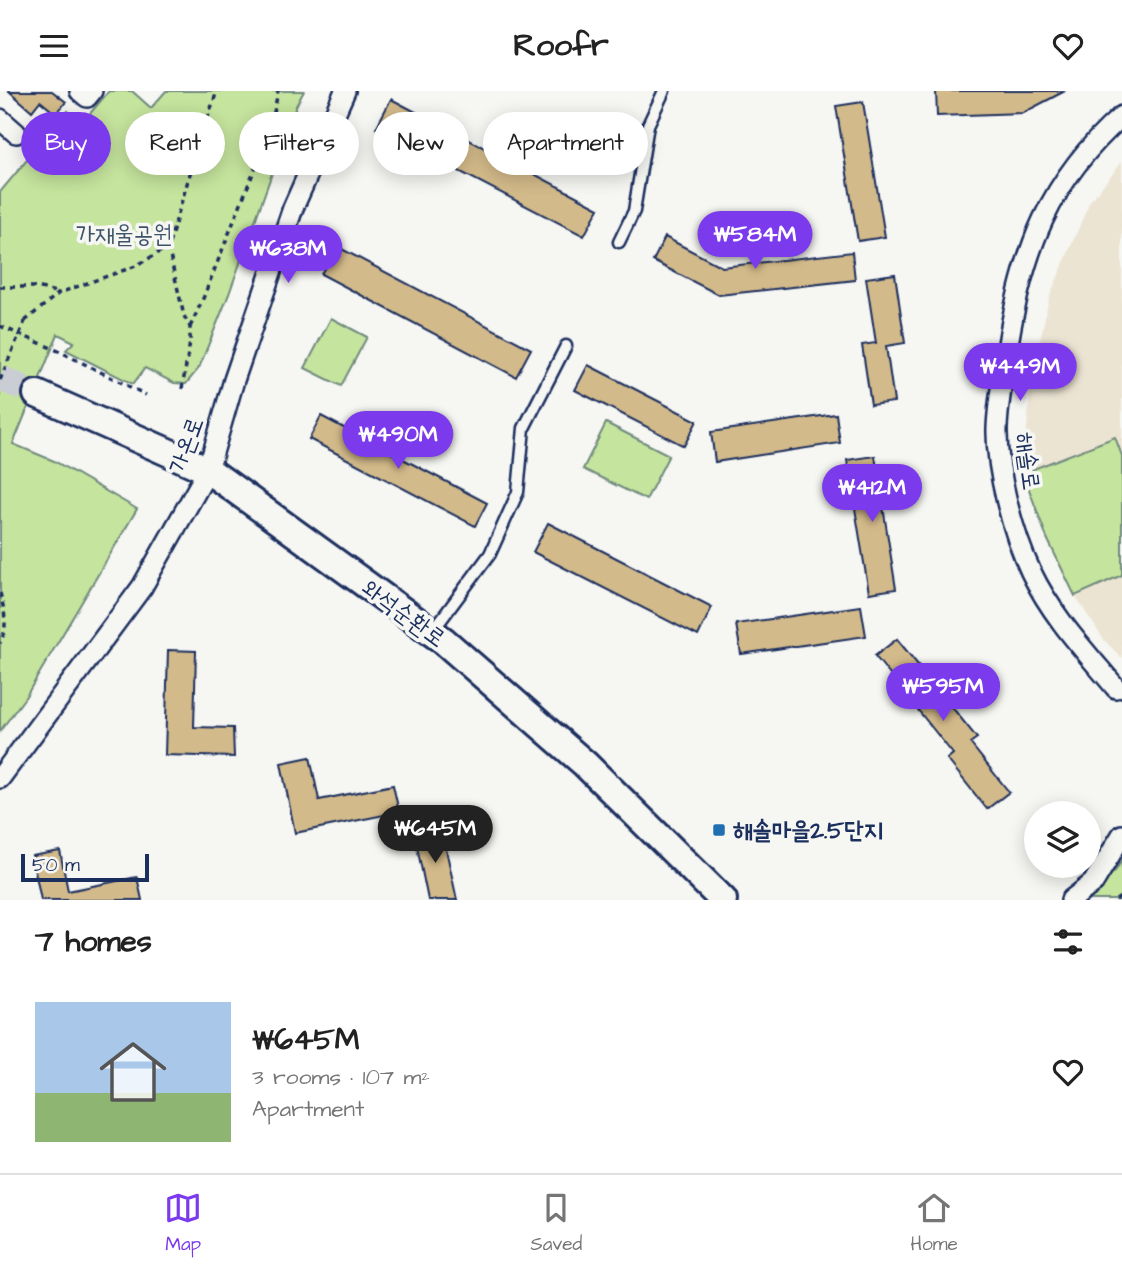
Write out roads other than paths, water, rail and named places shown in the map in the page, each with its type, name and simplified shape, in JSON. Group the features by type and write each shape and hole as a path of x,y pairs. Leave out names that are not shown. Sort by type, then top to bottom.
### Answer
{"street":[{"path":"80,91 87,97 92,91"},
{"name":"가온로","path":"0,778 142,587 208,470 234,380 293,208 345,91"},
{"name":"해솔로","path":"1120,691 1059,620 1032,575 1020,546 1001,477 997,430 1000,392 1015,304 1028,253 1043,218 1065,179 1091,147 1122,116"},
{"path":"0,119 16,133"},
{"name":"와석순환로","path":"37,394 208,470 432,632 585,764 723,900"},
{"path":"1070,900 1093,883 1122,835"}],"lane":[{"path":"619,242 634,211 648,125 664,91"},
{"path":"432,632 490,554 518,492 524,428 566,346"}],"tunnel":[{"path":"0,378 37,394"}],"place":[{"name":"해솔마을2.5단지","path":"719,830"}],"park label":[{"name":"가재울공원","path":"124,234"}]}
